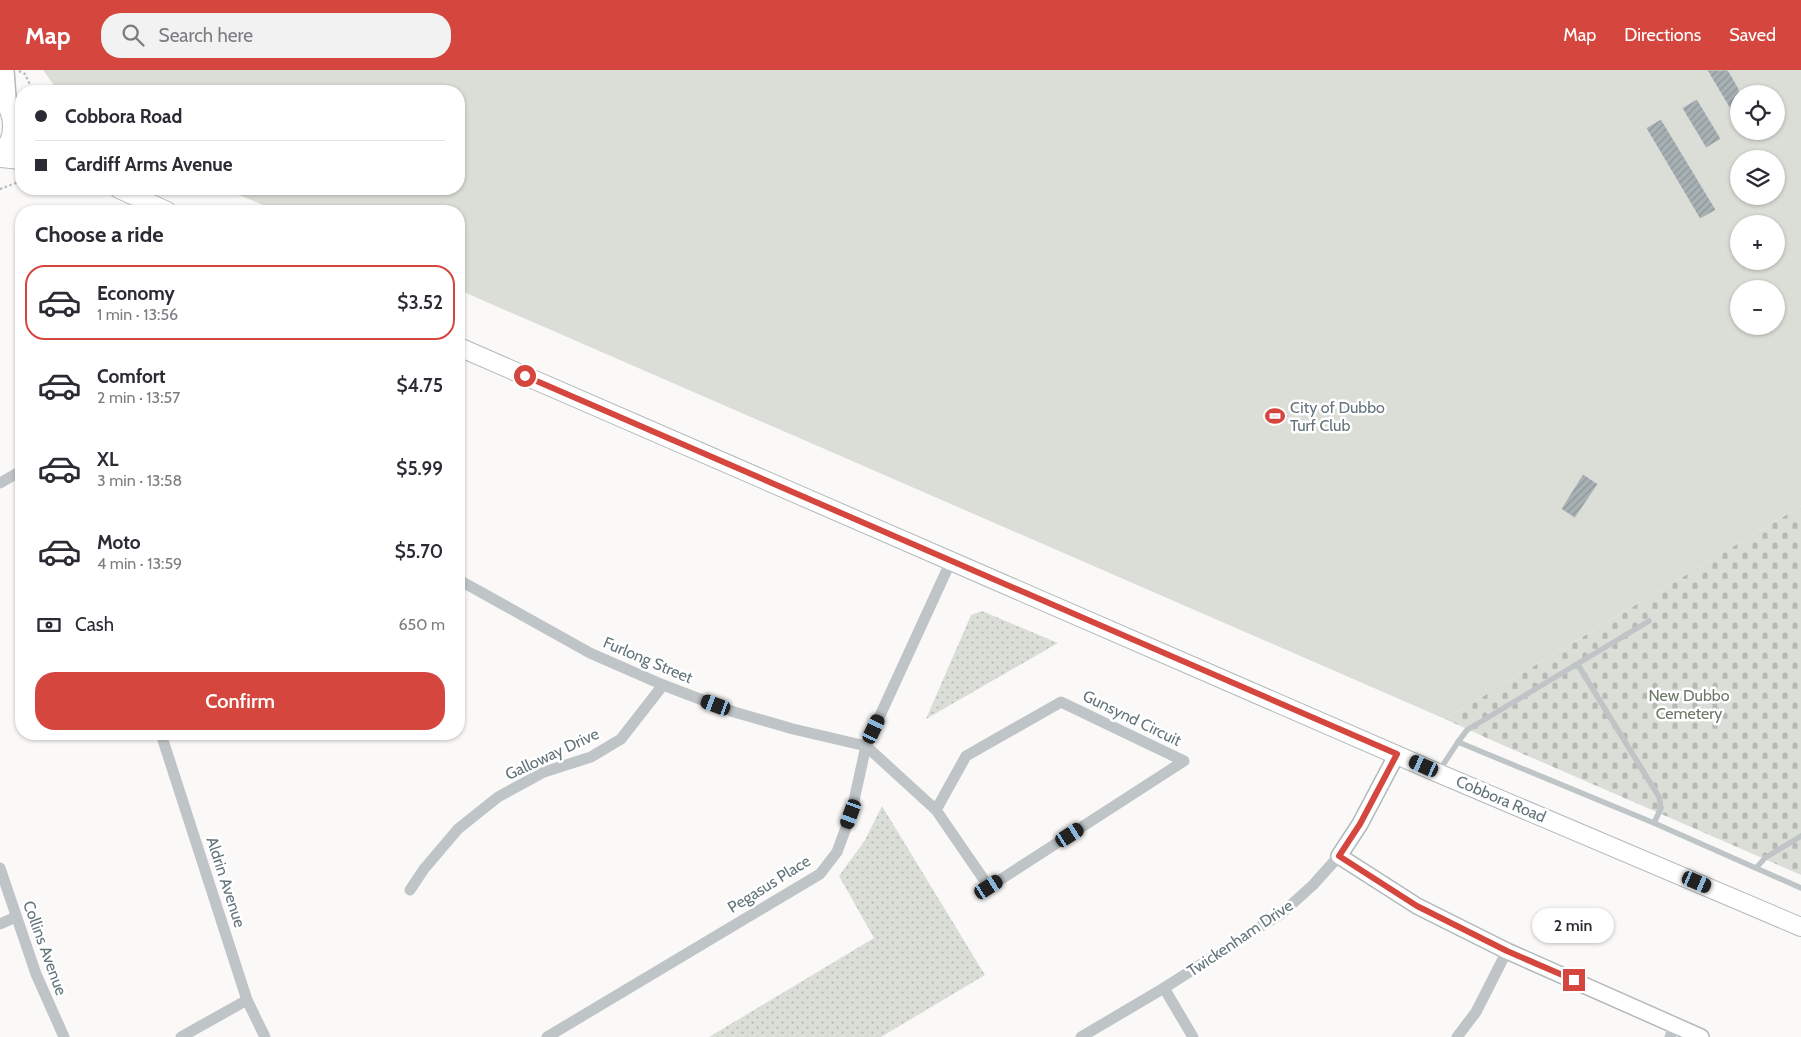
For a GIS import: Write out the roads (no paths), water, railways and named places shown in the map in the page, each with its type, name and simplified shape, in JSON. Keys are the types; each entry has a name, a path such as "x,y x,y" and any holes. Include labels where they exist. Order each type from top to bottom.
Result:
{"main road":[{"path":"0,153 9,142 12,132 10,113"},
{"path":"0,158 15,159"},
{"path":"132,195 154,205"},
{"name":"Cobbora Road","path":"465,350 1438,773 1801,927"}],"street":[{"path":"6,70 10,113"},
{"path":"0,483 15,474"},
{"name":"Pegasus Place","path":"547,1037 820,874 837,852 851,814 866,746 951,562"},
{"name":"Furlong Street","path":"465,583 590,653 663,685 734,712 793,729 866,746"},
{"name":"Galloway Drive","path":"410,890 424,869 458,829 498,797 544,772 591,757 621,739 663,685"},
{"name":"Gunsynd Circuit","path":"866,746 936,810 989,887 1184,761 1061,702 966,756 936,810"},
{"name":"Aldrin Avenue","path":"163,740 247,1000 265,1037"},
{"name":"Twickenham Drive","path":"1081,1037 1164,988 1282,913 1313,885 1339,856 1360,824 1397,754"},
{"path":"1339,856 1417,906 1672,1031 1701,1037"},
{"name":"Collins Avenue","path":"0,868 36,974 64,1037"},
{"path":"0,924 16,917"},
{"path":"1457,1037 1476,1012 1507,951"},
{"path":"1164,988 1194,1037"},
{"path":"181,1037 247,1000"}],"lane":[{"path":"1438,773 1467,730 1648,622"},
{"path":"1578,665 1659,797 1661,808 1654,823"},
{"path":"1458,742 1654,823 1801,888"},
{"path":"1756,868 1765,858 1801,836"}],"place":[{"name":"City of Dubbo Turf Club","path":"1275,416"}],"park label":[{"name":"New Dubbo Cemetery","path":"1689,704"}]}
